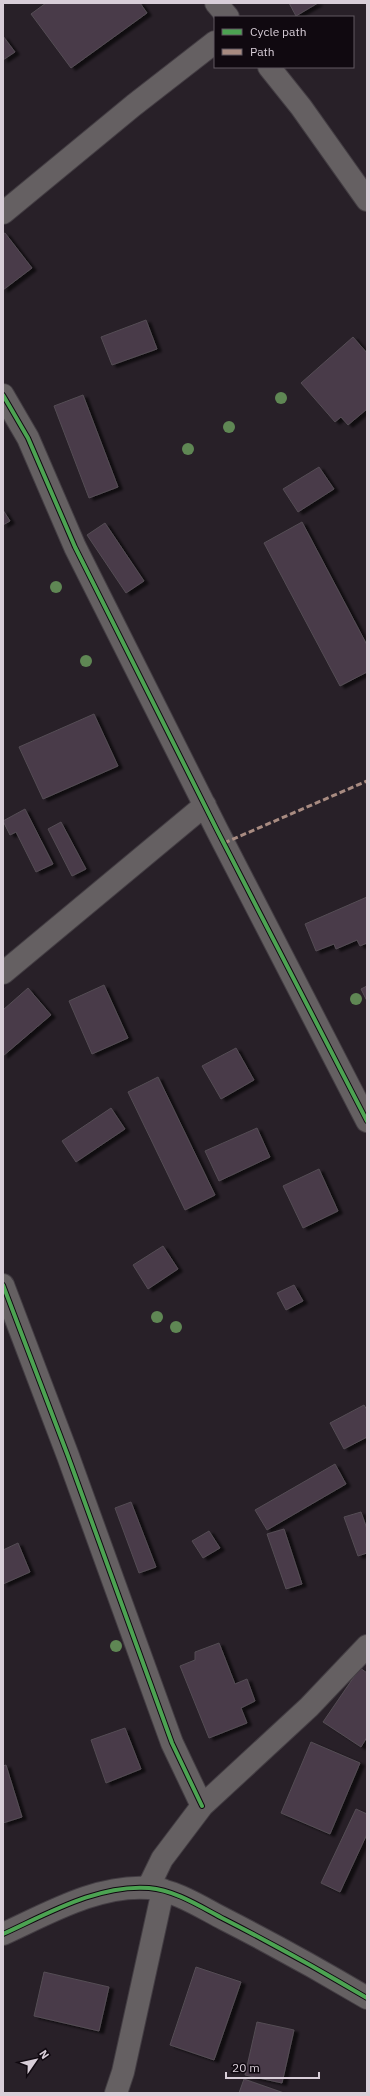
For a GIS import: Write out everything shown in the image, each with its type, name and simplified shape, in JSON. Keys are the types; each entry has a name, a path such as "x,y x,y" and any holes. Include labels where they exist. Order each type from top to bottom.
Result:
{"street":[{"path":"216,3 227,16"},
{"path":"3,213 134,105 214,43"},
{"path":"270,68 301,107 367,200"},
{"path":"3,395 28,438 75,547 367,1121"},
{"path":"3,973 205,805"},
{"path":"3,1285 68,1456 172,1744 202,1806"},
{"path":"116,2093 123,2072 155,1889 162,1859 202,1806 309,1706 367,1646"},
{"path":"3,1934 71,1903 106,1891 155,1889 191,1902 306,1961 367,1998"}],"building":[{"path":"46,3 140,3 147,13 71,68 31,14"},
{"path":"289,3 318,3 296,16"},
{"path":"3,36 15,52 3,60"},
{"path":"5,233 32,268 3,290 3,234"},
{"path":"146,320 157,349 112,365 101,337"},
{"path":"353,337 367,353 367,409 348,425 341,417 335,422 301,383"},
{"path":"83,395 118,487 89,498 54,406"},
{"path":"319,467 334,489 298,512 283,489"},
{"path":"3,510 10,521 3,525"},
{"path":"302,522 367,645 367,672 340,686 264,543"},
{"path":"105,523 144,581 126,593 87,535"},
{"path":"94,714 118,766 43,799 19,747"},
{"path":"25,809 53,864 36,872 16,832 10,835 3,821"},
{"path":"61,822 86,869 72,876 48,829"},
{"path":"367,897 367,943 360,946 357,940 336,949 334,944 316,951 305,924"},
{"path":"104,985 128,1038 92,1054 69,1001"},
{"path":"367,986 367,1001 361,989"},
{"path":"28,988 51,1015 3,1056 3,1010"},
{"path":"236,1048 254,1080 221,1099 202,1066"},
{"path":"158,1077 215,1195 185,1210 128,1092"},
{"path":"111,1108 125,1129 76,1162 62,1141"},
{"path":"257,1128 270,1157 219,1181 205,1151"},
{"path":"319,1169 338,1211 303,1228 283,1186"},
{"path":"163,1246 178,1269 148,1289 133,1265"},
{"path":"294,1285 303,1301 286,1310 277,1293"},
{"path":"364,1405 367,1410 367,1437 344,1449 330,1423"},
{"path":"335,1464 346,1484 267,1530 255,1510"},
{"path":"131,1502 156,1567 139,1573 115,1508"},
{"path":"361,1512 367,1529 367,1553 358,1556 344,1517"},
{"path":"284,1529 302,1584 286,1589 267,1534"},
{"path":"209,1531 220,1548 203,1558 192,1541"},
{"path":"18,1543 30,1572 3,1584 3,1550"},
{"path":"219,1643 235,1684 247,1679 255,1701 241,1708 247,1723 209,1738 180,1666 195,1660 195,1652"},
{"path":"360,1668 367,1673 367,1737 361,1747 323,1722"},
{"path":"125,1728 141,1769 106,1783 91,1740"},
{"path":"311,1742 360,1763 330,1834 281,1813"},
{"path":"6,1765 22,1817 3,1823 3,1766"},
{"path":"356,1809 367,1814 367,1834 340,1892 321,1883"},
{"path":"196,1967 241,1982 214,2060 170,2045"},
{"path":"44,1972 109,1987 99,2031 34,2016"},
{"path":"257,2022 294,2030 282,2083 245,2075"},
{"path":"244,2079 284,2093 239,2093"}],"marked path":[{"path":"224,843 367,781"}],"cycle path":[{"path":"3,395 28,438 75,547 217,830 367,1121"},
{"path":"3,1285 68,1456 172,1743 202,1806"},
{"path":"3,1934 73,1902 92,1896 130,1888 159,1889 197,1904 296,1957 367,1998"}]}
